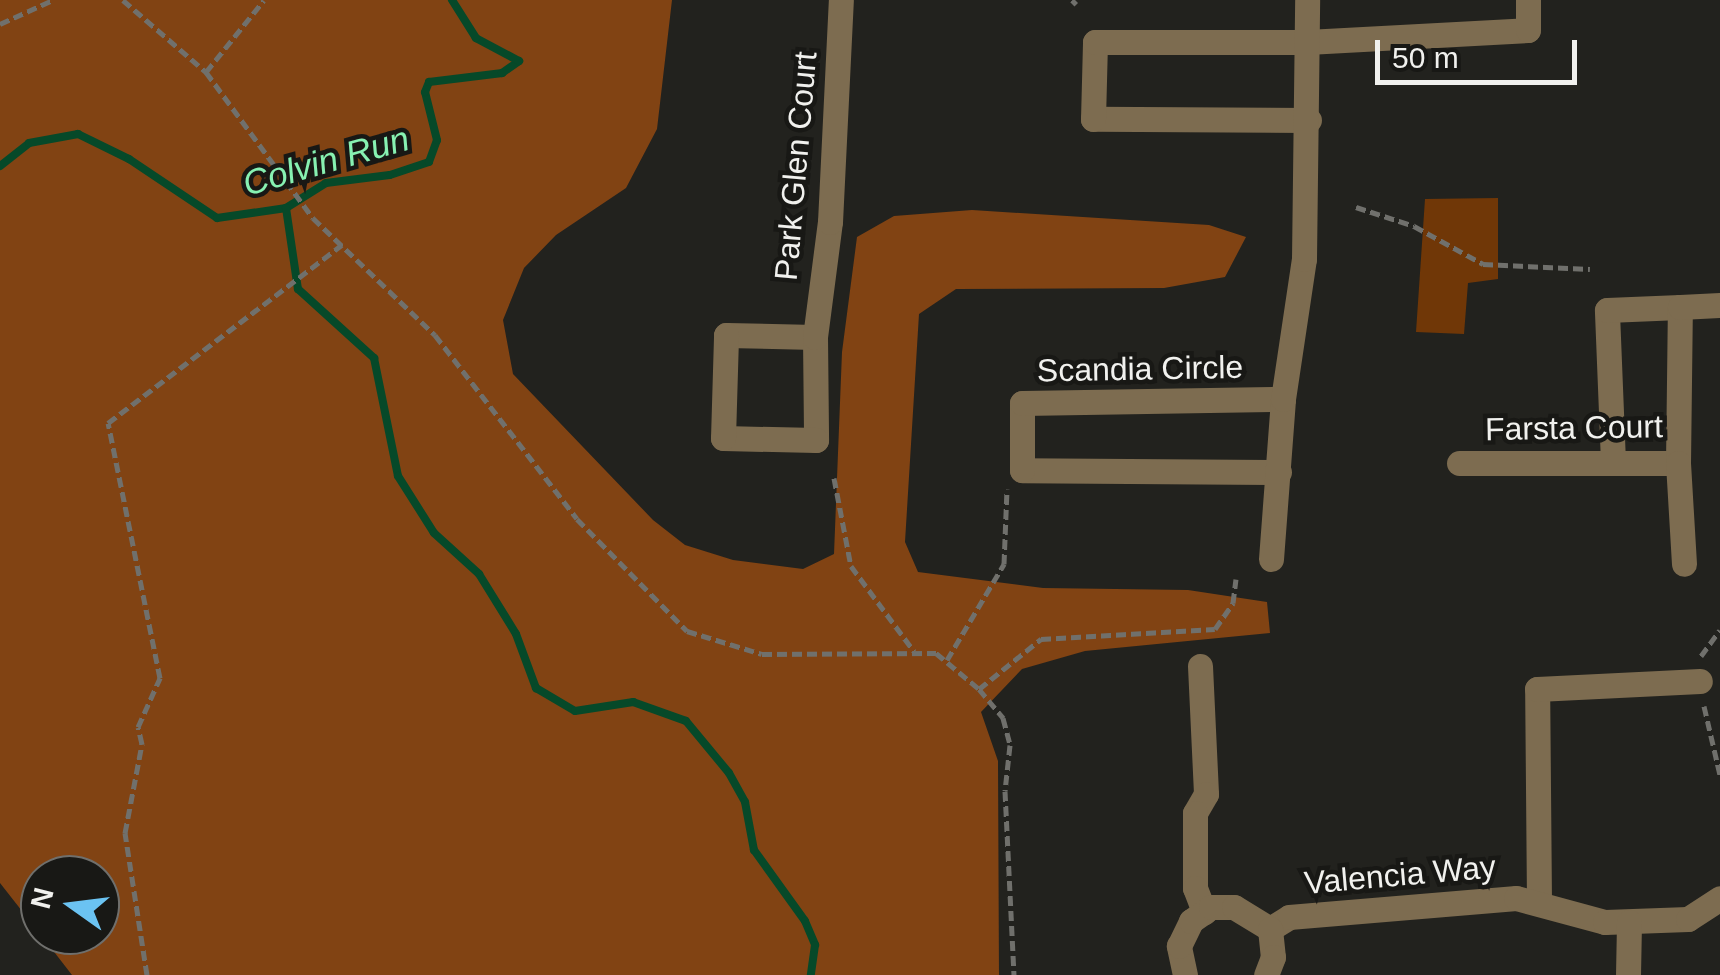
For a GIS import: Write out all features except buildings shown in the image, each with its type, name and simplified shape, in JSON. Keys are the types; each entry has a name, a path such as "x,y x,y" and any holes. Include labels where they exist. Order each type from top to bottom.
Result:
{"street":[{"name":"Park Glen Court","path":"816,337 726,336 722,438 816,440 816,337 830,222 841,0"},
{"name":"Scandia Circle","path":"1271,560 1283,400 1304,259 1309,120 1306,0"},
{"path":"1309,120 1093,119 1095,42 1307,42 1528,30 1528,0"},
{"path":"1613,462 1608,310 1720,305"},
{"name":"Farsta Court","path":"1459,463 1678,463 1680,307"},
{"name":"Scandia Circle","path":"1279,472 1022,470 1022,403 1283,400"},
{"path":"1678,463 1684,564"},
{"path":"1185,975 1179,946 1204,912 1196,888 1195,813 1206,794 1200,666"},
{"name":"Valencia Way","path":"1539,902 1537,689 1700,681"},
{"name":"Valencia Way","path":"1270,929 1289,917 1516,898 1629,922 1688,919 1720,898"},
{"name":"Valencia Way","path":"1204,912 1234,907 1270,929"},
{"path":"1628,975 1629,922"},
{"name":"Valencia Way","path":"1266,975 1273,957 1270,929"}],"path":[{"path":"123,0 206,72 313,218 436,335 577,519 687,631 762,654 914,652 947,660 979,690 1003,718 1010,745 1005,791 1014,975"},
{"path":"206,72 264,0"},
{"path":"0,24 50,2"},
{"path":"1356,207 1414,226 1483,264 1590,268"},
{"path":"147,975 125,833 142,744 138,727 160,678 108,423 342,245"},
{"path":"947,660 1004,564 1007,477"},
{"path":"834,478 851,566 914,652"},
{"path":"979,690 1041,640 1215,628 1233,603 1236,578"},
{"path":"1700,681 1720,775"}],"shaded area":[{"path":"0,0 672,0 657,129 626,188 556,235 524,268 503,320 513,374 653,520 685,545 733,560 803,569 834,554 842,352 857,237 894,216 972,210 1209,225 1246,237 1225,277 1164,288 956,289 919,314 905,542 918,572 1043,588 1188,590 1267,602 1270,633 1085,651 1022,669 981,712 998,761 999,975 72,975 56,955 120,955 120,855 20,855 20,908 0,883"},
{"path":"1498,198 1498,279 1468,283 1464,334 1416,332 1425,199"}],"waterway":[{"name":"Colvin Run","path":"0,166 29,143 78,134 129,159 217,218 286,208 326,183 390,175 429,162 437,140 425,92 429,82 502,73 519,61 476,38 452,0"},
{"path":"286,208 298,289 374,358 398,476 434,533 479,574 516,634 536,688 575,711 633,702 686,721 729,773 745,802 754,850 805,921 815,945 811,975"}]}
